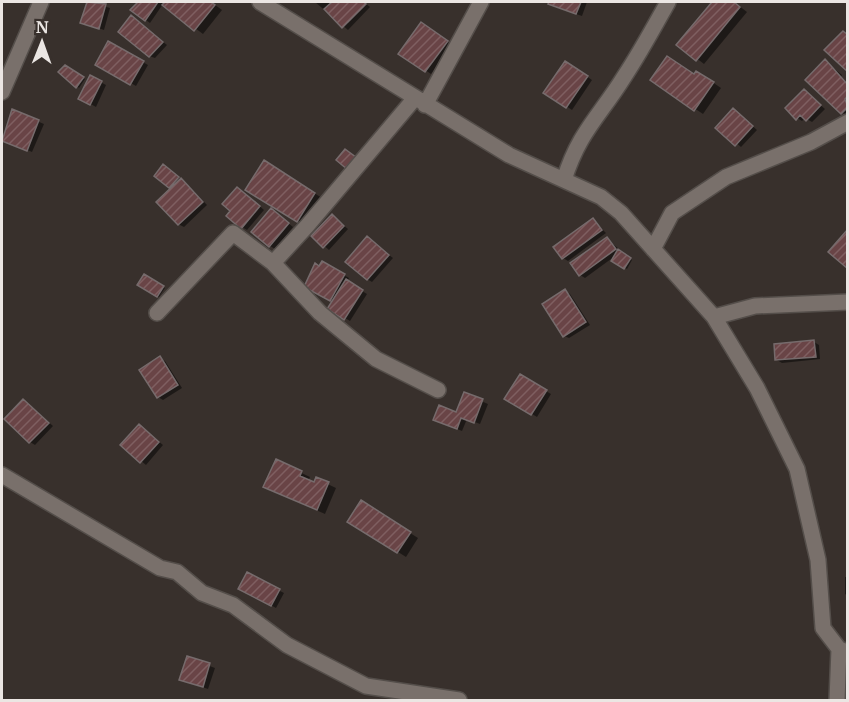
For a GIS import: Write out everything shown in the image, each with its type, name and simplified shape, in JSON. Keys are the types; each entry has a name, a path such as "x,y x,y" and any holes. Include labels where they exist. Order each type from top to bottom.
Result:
{"street":[{"path":"2,92 41,2"},
{"path":"260,2 509,155 601,197 621,213 714,317 757,388 797,469 818,560 823,628 843,650 837,700"},
{"path":"273,263 420,101 481,2"},
{"path":"564,180 573,151 592,119 623,79 668,2"},
{"path":"653,249 672,213 726,177 811,142 848,122"},
{"path":"157,314 233,232 273,263 320,313 376,359 438,390"},
{"path":"714,317 755,306 848,302"},
{"path":"2,474 160,568 177,572 202,593 233,605 287,645 366,693 459,700"}],"building":[{"path":"87,2 106,4 99,29 80,23"},
{"path":"138,2 158,2 145,21 130,10"},
{"path":"165,2 211,2 215,5 194,31 162,5"},
{"path":"332,2 364,2 366,4 342,28 324,9"},
{"path":"549,2 581,2 576,14 548,4"},
{"path":"712,2 734,2 740,7 696,61 676,45"},
{"path":"131,15 163,42 149,57 118,32"},
{"path":"421,22 448,41 425,72 398,54"},
{"path":"843,31 848,35 848,72 824,50"},
{"path":"108,41 144,61 130,85 95,65"},
{"path":"667,56 694,74 696,71 714,82 694,111 650,80"},
{"path":"825,59 848,85 848,96 845,99 848,107 841,114 805,80"},
{"path":"565,61 588,76 566,108 543,93"},
{"path":"65,65 84,77 76,88 58,72"},
{"path":"90,75 102,81 90,105 78,99"},
{"path":"804,89 821,105 806,121 800,115 796,120 785,108"},
{"path":"733,108 753,126 735,146 715,128"},
{"path":"12,109 39,120 27,151 2,141"},
{"path":"345,149 357,158 348,170 336,160"},
{"path":"264,160 315,193 297,222 245,190"},
{"path":"163,164 179,177 169,188 154,176"},
{"path":"181,178 203,202 178,225 156,202"},
{"path":"237,187 260,206 241,229 226,216 230,211 222,204"},
{"path":"271,208 289,223 269,247 251,232"},
{"path":"332,214 344,226 323,248 311,236"},
{"path":"593,218 602,230 562,259 553,247"},
{"path":"848,229 848,269 828,252"},
{"path":"367,236 389,255 367,280 345,262"},
{"path":"607,237 616,249 579,276 570,263"},
{"path":"618,249 631,258 624,269 611,261"},
{"path":"322,261 345,274 330,301 304,287 315,263 319,266"},
{"path":"144,274 164,286 157,297 137,285"},
{"path":"346,279 363,290 344,320 327,309"},
{"path":"565,289 586,322 563,337 542,304"},
{"path":"814,340 816,357 775,360 774,344"},
{"path":"160,356 178,385 157,398 139,370"},
{"path":"520,374 547,390 531,415 504,399"},
{"path":"464,392 483,399 474,423 461,418 457,429 433,420 439,405 456,412"},
{"path":"23,399 49,423 29,443 4,419"},
{"path":"139,424 159,442 140,463 120,445"},
{"path":"276,459 302,471 300,476 314,482 316,477 329,482 317,510 263,487"},
{"path":"361,500 411,532 397,553 347,522"},
{"path":"247,572 280,589 271,606 238,589"},
{"path":"187,656 210,663 203,687 179,680"}]}
